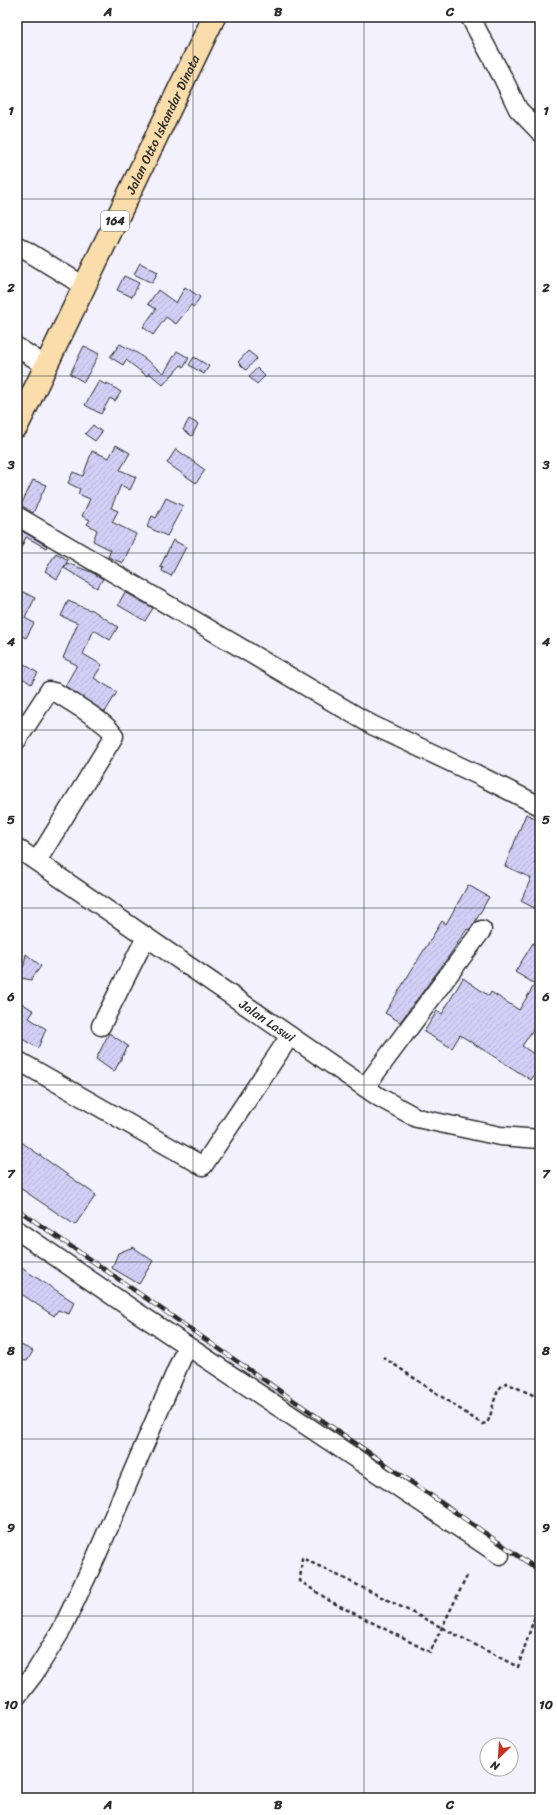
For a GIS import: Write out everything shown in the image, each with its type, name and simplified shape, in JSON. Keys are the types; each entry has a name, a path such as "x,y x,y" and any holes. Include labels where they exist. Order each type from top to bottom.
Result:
{"main road":[{"name":"Jalan Otto Iskandar Dinata","path":"17,426 214,17"}],"street":[{"path":"470,17 518,109 540,132"},
{"path":"17,245 84,286"},
{"path":"17,347 46,366"},
{"path":"17,516 372,725 540,806"},
{"path":"17,740 49,691 57,693 110,729 114,736 37,861"},
{"name":"Jalan Laswi","path":"17,848 379,1097 417,1118 500,1136 540,1140"},
{"path":"365,1087 482,930"},
{"path":"101,1026 146,936"},
{"path":"17,1060 203,1166 290,1036"},
{"path":"17,1230 187,1346 500,1555"},
{"path":"17,1696 34,1674 61,1631 96,1557 187,1346"}],"path":[{"path":"383,1357 482,1424 487,1423 490,1418 498,1391 501,1386 506,1383 540,1398"},
{"path":"467,1576 442,1628 430,1652 330,1601 300,1581 302,1558 400,1605 442,1628 518,1667 540,1601"}],"building":[{"path":"140,263 158,272 152,283 134,274"},
{"path":"124,276 139,283 132,297 117,290"},
{"path":"185,287 200,297 194,307 191,305 176,324 166,317 153,335 143,327 156,309 148,304 158,290 176,303"},
{"path":"120,344 137,353 164,373 177,351 189,358 184,367 181,365 163,385 149,373 147,376 126,360 123,365 110,357"},
{"path":"84,346 99,354 84,382 70,374"},
{"path":"248,351 257,358 246,370 238,362"},
{"path":"194,357 209,366 204,374 189,365"},
{"path":"257,368 265,376 257,384 249,377"},
{"path":"99,381 106,385 107,383 121,392 115,401 110,398 101,414 85,405"},
{"path":"189,419 198,424 192,436 183,430"},
{"path":"93,425 102,432 95,441 85,434"},
{"path":"116,445 130,453 120,470 136,477 130,490 121,485 111,508 118,511 112,522 136,534 123,563 108,557 111,550 93,541 97,530 87,524 90,520 82,516 90,499 78,494 80,489 68,483 73,472 83,476 92,451 109,458"},
{"path":"176,449 205,470 196,483 167,463"},
{"path":"33,480 46,485 33,513 21,505"},
{"path":"166,498 183,506 167,536 147,527 152,516 156,518"},
{"path":"17,528 47,546 46,548 26,537 17,557"},
{"path":"173,540 186,547 171,576 162,571 163,568 160,567"},
{"path":"56,553 68,560 57,579 45,571"},
{"path":"67,563 91,572 103,579 97,588 64,568"},
{"path":"17,589 35,598 25,618 34,623 26,638 18,634 17,635"},
{"path":"125,592 153,608 145,621 118,605"},
{"path":"68,601 90,610 91,609 118,627 110,640 94,630 83,654 102,665 94,678 117,692 105,712 65,686 77,665 63,658 78,623 61,616"},
{"path":"24,664 38,673 31,684 17,674"},
{"path":"526,814 540,820 540,852 535,863 537,864 540,858 540,911 521,901 531,878 505,866"},
{"path":"468,885 489,897 475,922 469,930 467,929 447,959 400,1022 385,1013 442,921 446,924"},
{"path":"533,943 540,947 540,1019 522,1046 540,1058 540,1067 531,1080 460,1035 452,1048 424,1032 437,1011 442,1014 463,978 489,996 491,992 519,1010 535,984 515,972"},
{"path":"26,954 41,966 31,980 17,977 24,965"},
{"path":"17,1000 34,1011 29,1018 46,1029 38,1048 17,1036 22,1026 17,1021"},
{"path":"109,1033 128,1046 114,1072 96,1059"},
{"path":"17,1139 96,1195 75,1225 17,1186"},
{"path":"133,1247 153,1261 139,1284 112,1268 118,1253"},
{"path":"17,1265 74,1302 69,1314 58,1310 54,1316 17,1291"},
{"path":"17,1343 33,1351 27,1361 17,1360"}],"railway":[{"path":"17,1209 540,1571"}]}
